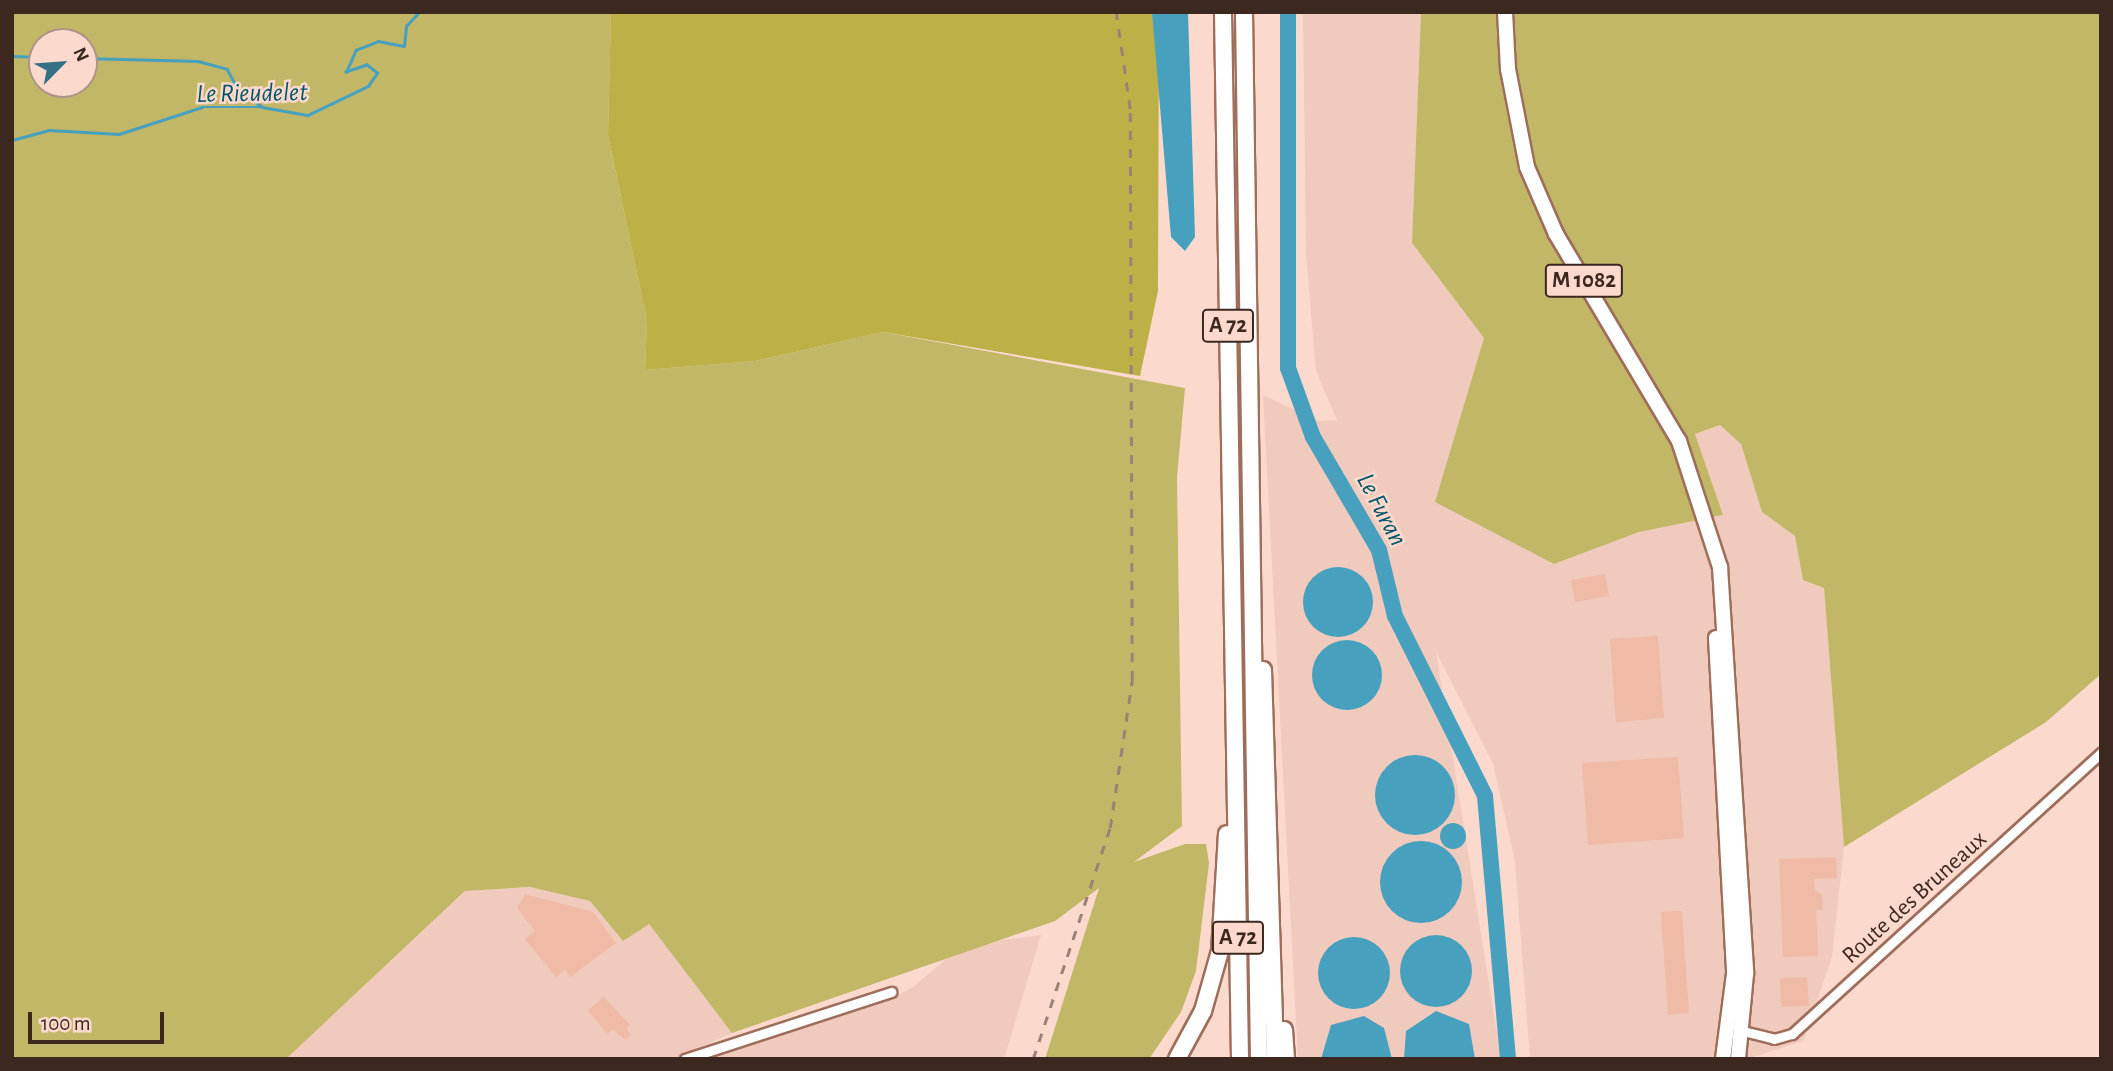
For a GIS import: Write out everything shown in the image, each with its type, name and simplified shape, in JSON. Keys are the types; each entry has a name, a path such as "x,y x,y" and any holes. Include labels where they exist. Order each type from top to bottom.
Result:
{"highway":[{"name":"A 72","path":"1223,12 1240,1059"},
{"name":"A 72","path":"1244,12 1259,1059"},
{"path":"1252,624 1263,652 1272,879 1275,1059"},
{"path":"1177,1059 1203,1011 1220,951 1227,836 1237,817"},
{"path":"1272,879 1286,1059"}],"main road":[{"name":"M 1082","path":"1505,12 1516,119 1541,202 1679,441 1711,535 1738,1059"},
{"name":"M 1082","path":"1723,1059 1736,1027"}],"street":[{"name":"Route des Bruneaux","path":"1736,1027 1774,1039 1792,1034 2101,753"},
{"path":"685,1059 891,992"}],"shaded area":[{"path":"12,12 611,12 608,135 647,321 645,370 755,361 883,332 1185,388 1177,477 1182,826 1134,862 1185,844 1206,844 1209,863 1196,971 1181,1012 1149,1059 1045,1059 1099,888 1055,921 732,1033 649,924 623,941 590,901 530,887 465,891 286,1059 12,1059"},
{"path":"611,12 1159,12 1158,291 1140,376 883,332 755,361 645,370 647,321 608,135"},
{"path":"1303,12 1421,12 1412,243 1484,338 1554,564 1639,532 1723,515 1695,434 1720,425 1741,444 1762,512 1795,536 1803,580 1824,588 1844,847 1832,957 1803,1041 1747,1059 1530,1059 1515,861 1493,764 1436,652 1501,1059 1298,1059 1263,395 1319,421 1337,420 1316,371 1306,255"},
{"path":"1421,12 2101,12 2101,674 2046,722 1844,847 1824,588 1803,580 1795,536 1762,512 1741,444 1720,425 1695,434 1723,515 1639,532 1554,564 1435,502 1484,338 1412,243"},
{"path":"530,887 590,901 623,941 648,923 732,1033 673,1059 286,1059 466,891"},
{"path":"1041,935 1004,1059 703,1059 887,1001 913,987 963,945"}],"water":[{"path":"1152,12 1188,12 1195,237 1185,251 1171,237"},
{"path":"1338,567 1363,577 1373,602 1363,627 1338,637 1313,627 1303,602 1313,577"},
{"path":"1347,640 1372,650 1382,675 1372,700 1347,710 1322,700 1312,675 1322,650"},
{"path":"1407,755 1423,755 1444,766 1455,787 1455,803 1444,824 1423,835 1407,835 1393,829 1381,817 1375,803 1375,787 1381,773 1393,761"},
{"path":"1453,823 1462,827 1466,836 1462,845 1453,849 1444,845 1440,836 1444,827"},
{"path":"1421,841 1437,844 1450,853 1459,866 1462,882 1459,898 1450,911 1437,920 1421,923 1405,920 1392,911 1383,898 1380,882 1383,866 1392,853 1405,844"},
{"path":"1443,935 1462,945 1470,957 1470,985 1462,997 1450,1005 1429,1007 1410,997 1402,985 1400,964 1410,945 1422,937"},
{"path":"1354,937 1374,943 1384,953 1390,973 1384,993 1374,1003 1354,1009 1334,1003 1324,993 1318,973 1324,953 1334,943"},
{"path":"1436,1011 1469,1024 1475,1059 1404,1059 1406,1031"},
{"path":"1364,1016 1384,1028 1392,1059 1321,1059 1331,1025"}],"building":[{"path":"1605,574 1609,596 1575,602 1571,580"},
{"path":"1658,636 1664,718 1616,722 1610,639"},
{"path":"1678,757 1684,838 1588,845 1582,763"},
{"path":"1836,857 1837,878 1814,879 1815,890 1822,895 1823,910 1816,910 1818,956 1783,957 1779,859"},
{"path":"525,894 593,912 616,943 570,977 565,970 556,977 525,939 535,931 517,908"},
{"path":"1682,911 1689,1013 1668,1015 1661,912"},
{"path":"1807,977 1809,1006 1781,1007 1780,978"},
{"path":"604,997 630,1025 626,1028 631,1035 625,1040 613,1029 607,1034 588,1010"}],"waterway":[{"name":"Le Rieudelet","path":"12,140 49,130 119,134 202,107 262,107 308,115 368,86 377,73 367,65 346,72 356,50 378,41 404,46 406,26 419,12"},
{"name":"Le Furan","path":"1288,12 1288,368 1313,437 1379,550 1395,616 1485,796 1508,1059"},
{"path":"12,56 28,57"},
{"path":"98,58 198,61 227,69 239,91 261,106"}],"railway":[{"path":"1033,1059 1110,828 1132,680 1130,109 1116,12"}]}
